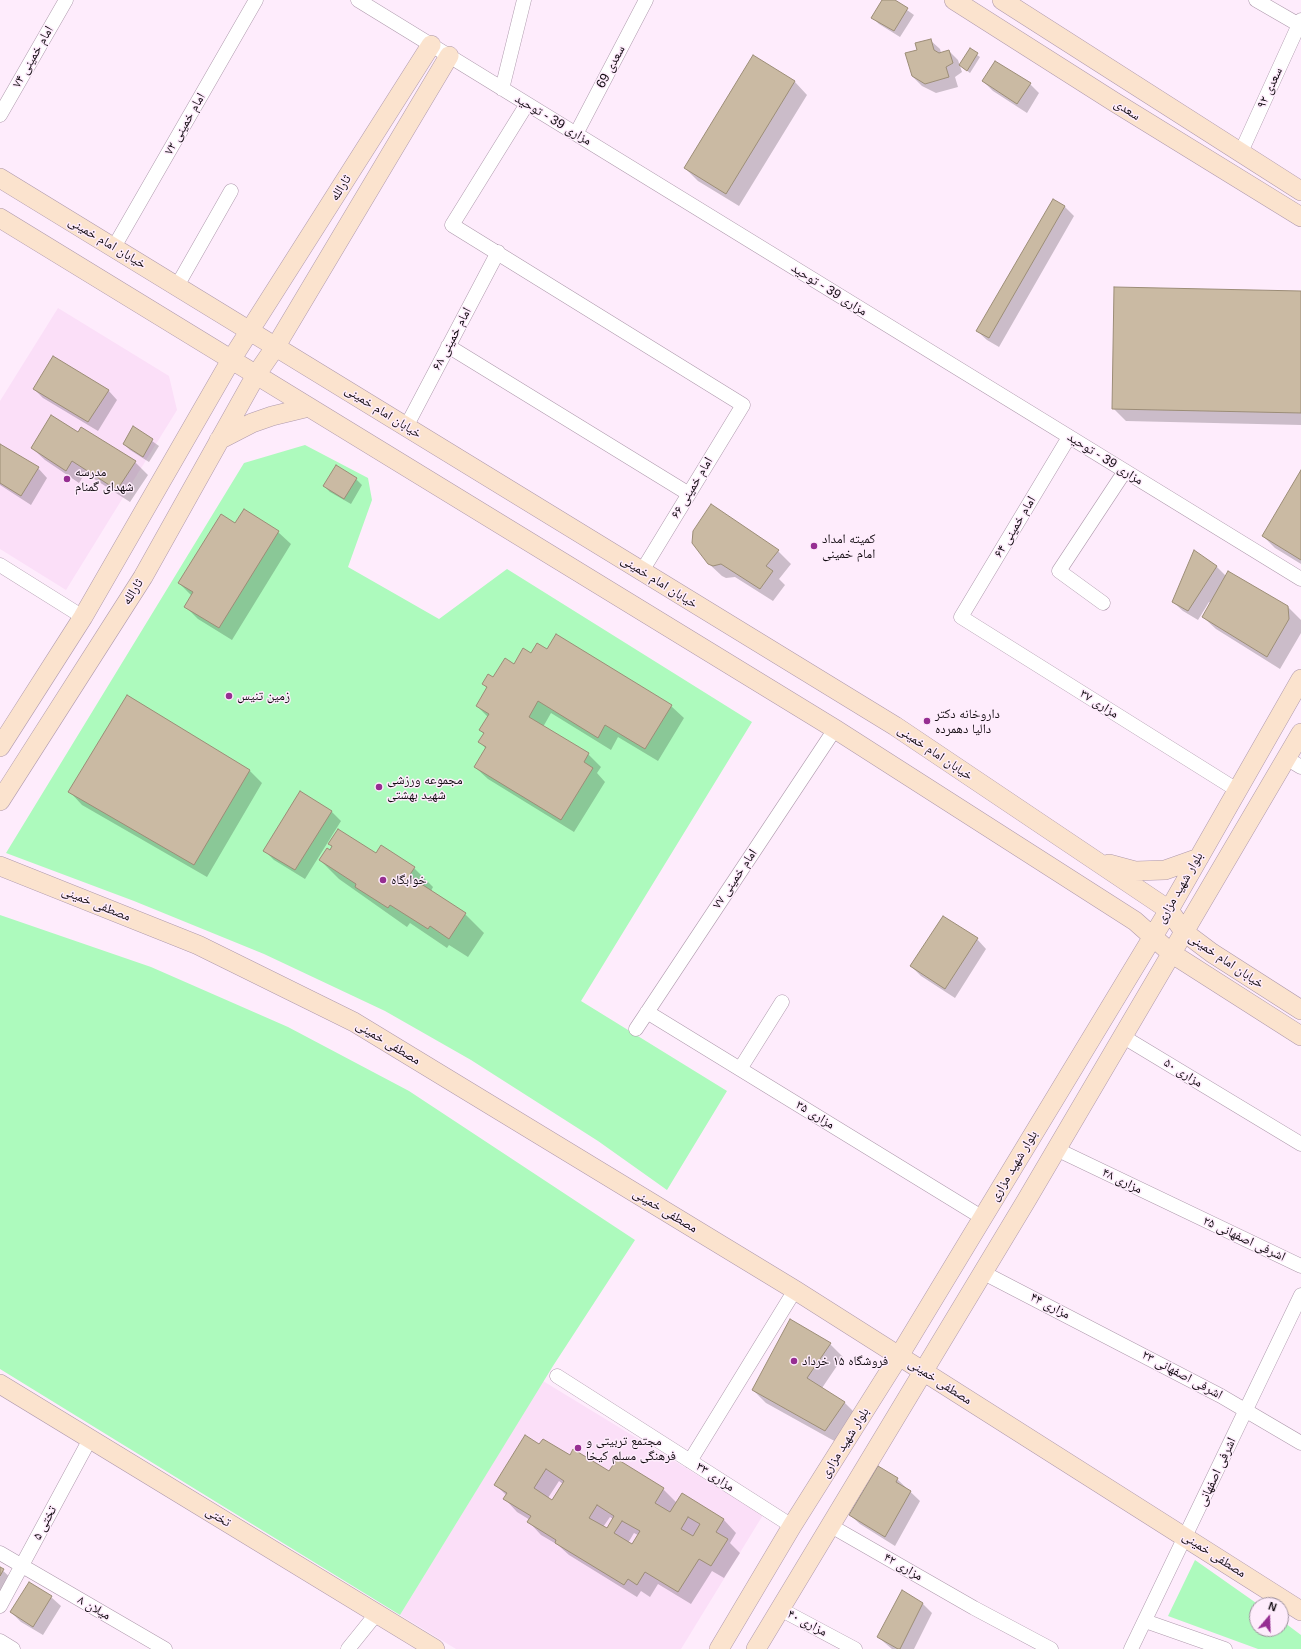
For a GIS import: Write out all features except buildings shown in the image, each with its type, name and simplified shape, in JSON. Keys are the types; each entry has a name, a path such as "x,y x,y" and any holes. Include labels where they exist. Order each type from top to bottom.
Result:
{"main road":[{"name":"سعدی","path":"954,0 1116,103 1301,217"},
{"name":"سعدی","path":"1002,0 1301,190"},
{"name":"ثارالله","path":"231,360 251,331 431,45"},
{"name":"ثارالله","path":"0,801 143,577 256,376 276,346 449,56"},
{"name":"خیابان امام خمینی","path":"0,178 896,726 1169,910 1184,932 1212,953 1301,1010"},
{"name":"خیابان امام خمینی","path":"0,218 835,729 1128,917 1171,953 1301,1036"},
{"path":"0,747 83,617 231,360"},
{"path":"220,440 258,421 309,407"},
{"name":"بلوار شهید مزاری","path":"719,1649 792,1526 900,1356 1169,910 1301,679"},
{"name":"بلوار شهید مزاری","path":"756,1649 1056,1149 1171,953 1294,762 1301,733"},
{"path":"1095,861 1135,871 1165,870 1198,858"},
{"name":"مصطفی خمینی","path":"0,866 198,945 354,1022 795,1290 1301,1611"},
{"name":"تختی","path":"0,1384 436,1649"}],"street":[{"name":"امام خمینی ۷۴","path":"0,115 66,0"},
{"name":"امام خمینی ۷۲","path":"114,247 256,0"},
{"name":"مزاری 39 - توحید","path":"358,0 1301,579"},
{"path":"502,89 524,0"},
{"name":"سعدی 69","path":"576,134 646,0"},
{"path":"1256,0 1300,23"},
{"name":"سعدی ۹۲","path":"1241,152 1300,23"},
{"path":"498,252 452,225 526,104"},
{"path":"177,286 231,191"},
{"name":"امام خمینی ۶۸","path":"406,426 498,252"},
{"name":"امام خمینی ۶۶","path":"498,252 743,405 642,571"},
{"path":"448,346 689,494"},
{"name":"امام خمینی ۶۴","path":"961,617 1070,437"},
{"path":"1103,603 1059,570 1125,471"},
{"path":"0,565 83,617"},
{"name":"مزاری ۳۷","path":"961,617 1237,790"},
{"name":"امام خمینی ۷۷","path":"636,1029 835,729"},
{"path":"740,1069 782,1002"},
{"name":"مزاری ۳۵","path":"647,1012 983,1218"},
{"name":"مزاری ۵۰","path":"1122,1036 1301,1144"},
{"name":"مزاری ۴۸","path":"1056,1149 1187,1213"},
{"name":"اشرفی اصفهانی ۲۵","path":"1187,1213 1301,1266"},
{"name":"مزاری ۴۴","path":"982,1272 1118,1341"},
{"path":"690,1461 795,1290"},
{"name":"اشرفی اصفهانی","path":"1131,1649 1300,1300"},
{"name":"اشرفی اصفهانی ۲۳","path":"1118,1341 1221,1396 1301,1443"},
{"name":"مزاری ۳۳","path":"556,1376 792,1526"},
{"name":"تختی ۵","path":"0,1606 90,1439"},
{"name":"مزاری ۴۲","path":"831,1526 974,1608 1051,1649"},
{"name":"میلان ۸","path":"0,1553 165,1649"},
{"name":"مزاری ۴۰","path":"780,1609 855,1649"},
{"path":"348,1649 376,1613"},
{"path":"1145,1621 1225,1649"},
{"path":"0,1641 13,1649"}],"shaded area":[{"name":"مدرسه شهدای گمنام","path":"58,308 169,376 177,410 66,590 0,549 0,401"},
{"name":"مجتمع تربیتی و فرهنگی مسلم کیخا","path":"543,1381 763,1515 681,1649 456,1649 400,1615"}],"green space":[{"name":"مجموعه ورزشی شهید بهشتی","path":"305,445 368,478 372,500 348,567 439,619 507,569 752,722 581,1001 727,1091 667,1190 598,1141 471,1060 385,1011 264,954 134,901 6,853 244,463"},
{"path":"0,915 151,967 288,1027 409,1091 635,1240 553,1366 400,1615 0,1369"},
{"path":"1195,1560 1249,1598 1249,1637 1289,1637 1289,1626 1301,1635 1301,1649 1258,1649 1168,1616"}],"place":[{"name":"مدرسه شهدای گمنام","path":"67,479"},
{"name":"کمیته امداد امام خمینی","path":"814,546"},
{"name":"زمین تنیس","path":"229,696"},
{"name":"داروخانه دکتر دالیا دهمرده","path":"927,721"},
{"name":"مجموعه ورزشی شهید بهشتی","path":"379,787"},
{"name":"خوابگاه","path":"383,880"},
{"name":"فروشگاه ۱۵ خرداد","path":"794,1361"},
{"name":"مجتمع تربیتی و فرهنگی مسلم کیخا","path":"578,1448"}]}
